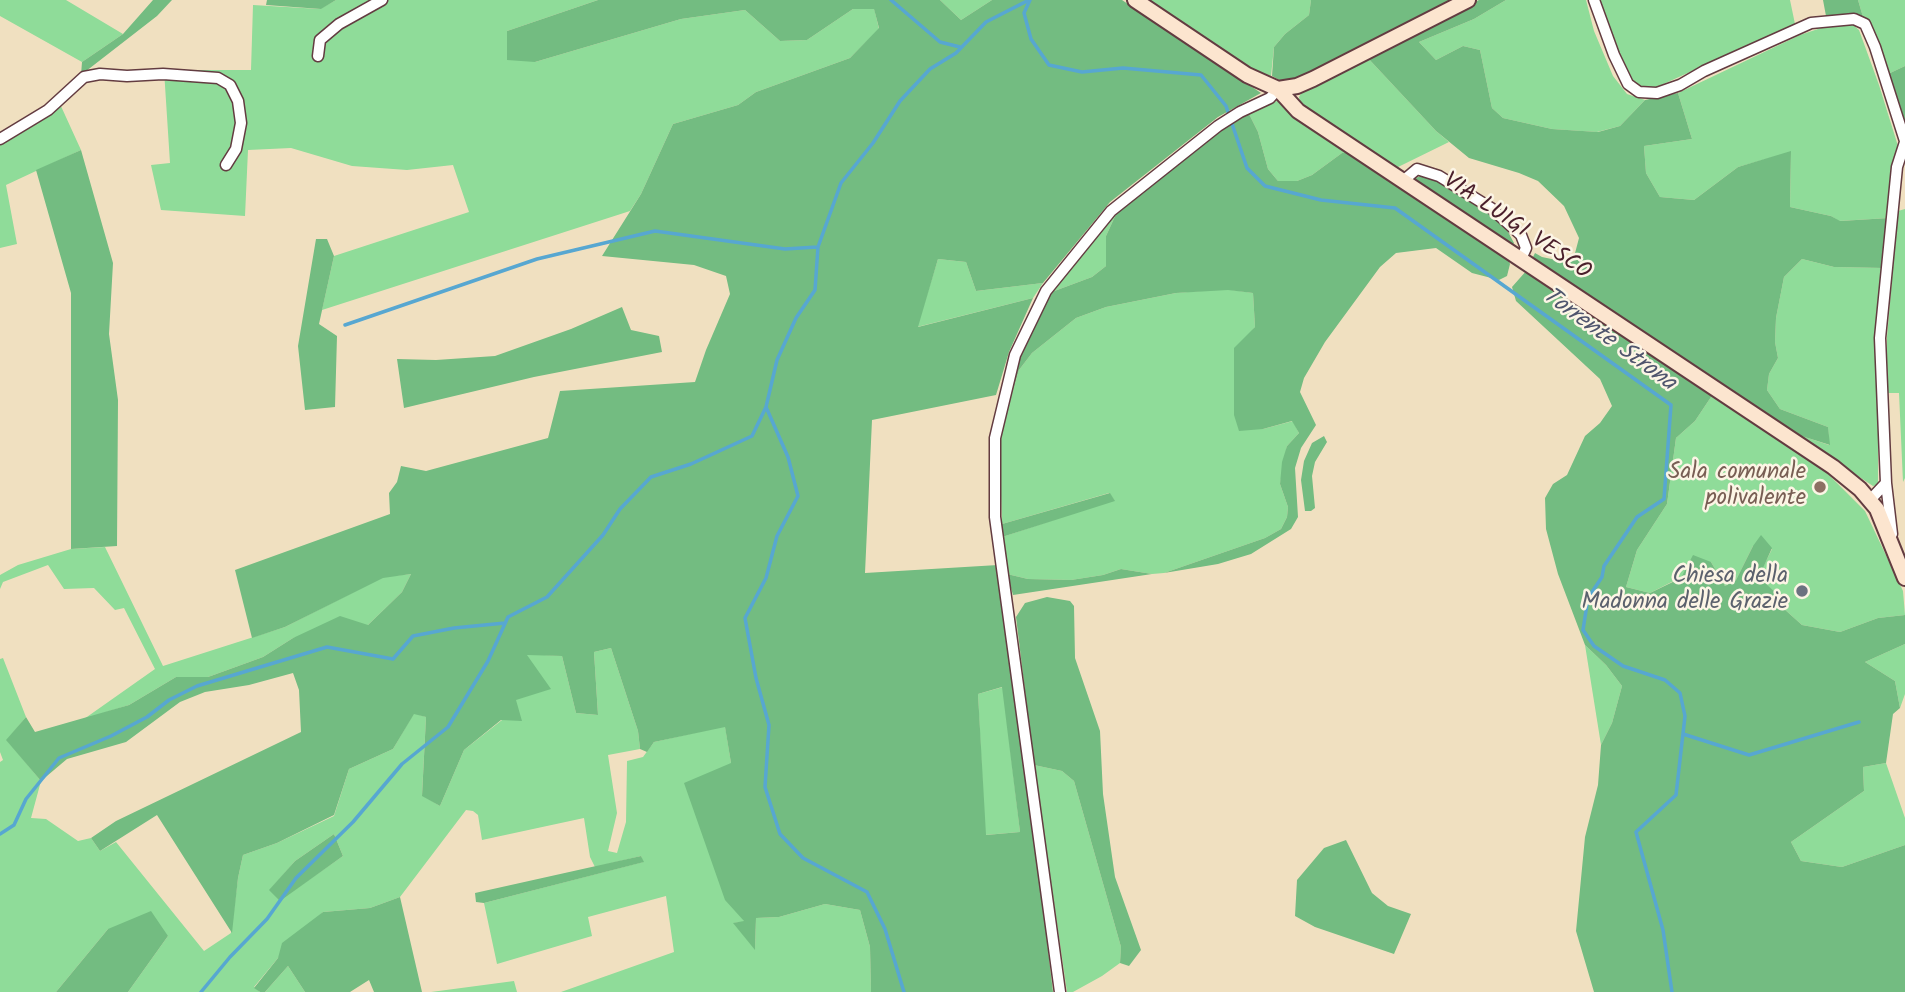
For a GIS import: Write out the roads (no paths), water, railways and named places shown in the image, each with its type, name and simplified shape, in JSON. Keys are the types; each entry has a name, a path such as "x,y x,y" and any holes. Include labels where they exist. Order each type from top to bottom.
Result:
{"street":[{"path":"318,57 320,40 340,24 382,0"},
{"name":"VIA LUIGI VESCO","path":"1135,0 1247,75 1278,89 1298,111 1833,467 1870,500"},
{"path":"1060,992 995,517 995,438 1015,355 1046,291 1111,211 1218,126 1270,98 1278,89 1297,86 1313,79 1468,0"},
{"path":"1594,0 1628,84 1639,92 1657,93 1680,85 1704,71 1811,23 1854,19 1865,24 1905,142 1897,167 1880,338 1886,483 1894,554"},
{"path":"0,139 48,110 84,78 100,74 163,74 218,78 230,85 238,101 241,123 236,149 226,165"},
{"path":"1404,180 1417,169 1428,172 1490,208 1521,235 1526,248 1521,259"},
{"path":"1886,483 1870,500 1877,509 1905,578"}],"waterway":[{"path":"891,0 940,42 960,47"},
{"path":"904,992 885,929 867,892 803,858 780,834 765,787 769,725 756,678 745,618 766,578 777,536 798,496 788,457 766,407 777,360 796,318 815,290 818,247 841,183 873,143 900,101 930,69 956,53 986,22 1029,0"},
{"name":"Torrente Strona","path":"1030,0 1024,13 1031,39 1049,65 1082,72 1123,68 1201,75 1226,106 1247,168 1265,186 1321,200 1395,208 1671,405 1664,499 1637,517 1604,566 1602,577 1588,598 1583,630 1594,646 1623,666 1665,680 1680,693 1685,716 1676,795 1636,832 1663,930 1672,992"},
{"path":"345,325 537,259 655,231 785,249 817,247"},
{"path":"201,992 267,919 296,878 353,822 402,764 448,727 488,661 508,617 547,597 603,535 620,509 651,477 691,464 752,436 766,407"},
{"path":"0,834 14,825 26,799 59,758 111,736 197,686 327,647 393,659 413,636 454,628 505,623"},
{"path":"1683,734 1749,755 1859,722"}],"place":[{"name":"Sala comunale polivalente","path":"1820,487"},
{"name":"Chiesa della Madonna delle Grazie","path":"1802,591"}]}
